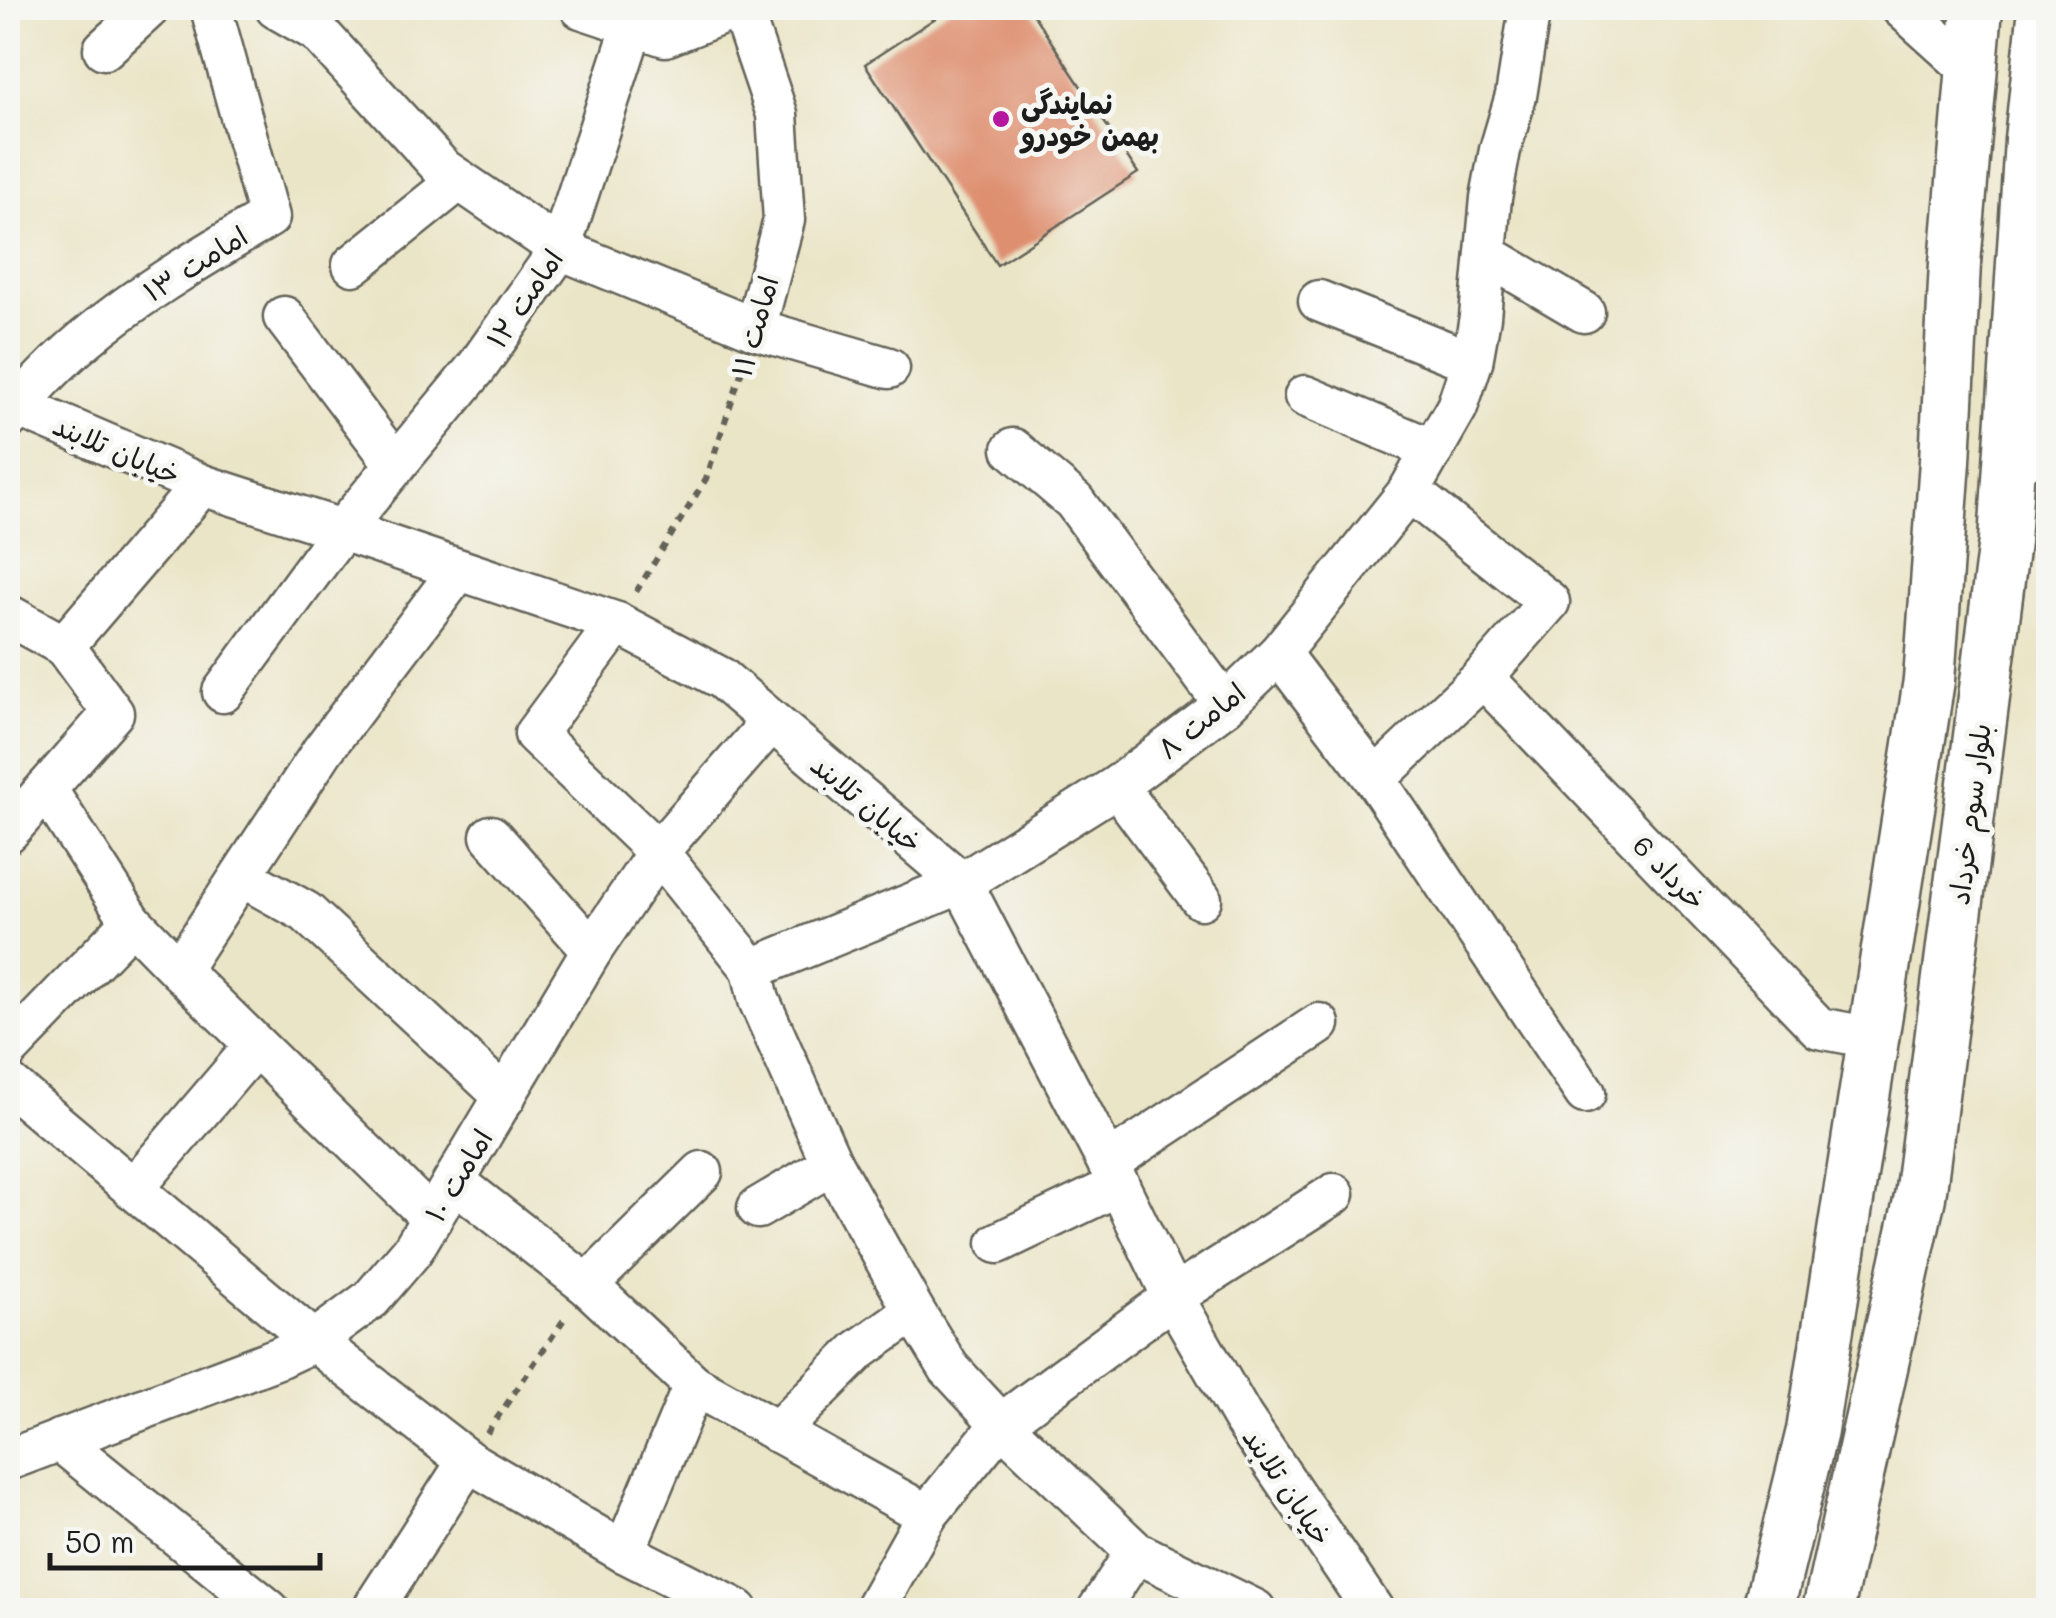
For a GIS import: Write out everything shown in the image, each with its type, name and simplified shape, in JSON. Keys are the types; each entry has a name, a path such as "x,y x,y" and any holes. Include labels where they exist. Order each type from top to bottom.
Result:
{"main road":[{"name":"بلوار سوم خرداد","path":"1768,1610 1812,1431 1929,680 1955,263 1977,8"},
{"name":"بلوار سوم خرداد","path":"1828,1610 1920,1197 2004,541 2029,458 2021,276 2030,140 2045,13"},
{"path":"1955,263 2021,276"}],"street":[{"path":"104,49 149,8"},
{"name":"امامت ۱۳","path":"11,408 126,306 269,217 211,8"},
{"path":"276,8 318,32 443,169 560,249 755,329 889,368"},
{"path":"581,8 665,36 739,8"},
{"name":"امامت ۱۱","path":"739,8 777,114 784,220 755,329"},
{"name":"امامت ۸","path":"752,969 962,884 1117,786 1225,705 1279,653 1410,491 1458,407 1472,362 1491,198 1516,96 1530,8"},
{"path":"1902,8 1973,72"},
{"name":"امامت ۱۲","path":"224,692 342,530 476,367 560,249 632,25"},
{"path":"353,265 459,180"},
{"path":"1487,255 1584,312"},
{"path":"1319,300 1472,362"},
{"path":"284,316 396,465"},
{"path":"1305,396 1432,450"},
{"name":"خیابان تلابند","path":"11,408 202,486 616,623 721,678 962,884 1173,1297 1242,1417 1372,1610"},
{"path":"1013,449 1074,502 1225,705"},
{"path":"64,646 202,486"},
{"path":"1374,778 1483,677 1550,602 1410,491"},
{"path":"178,970 322,750 459,570"},
{"path":"8,615 64,646 113,713 8,832"},
{"path":"616,623 535,734 658,852 752,969 760,1000 832,1164 949,1368 1001,1424 1136,1552 1255,1610"},
{"path":"1279,653 1374,778 1586,1093"},
{"name":"خرداد 6","path":"1483,677 1819,1028 1873,1038"},
{"name":"امامت ۱۰","path":"12,1453 59,1440 278,1358 314,1341 372,1300 412,1251 592,950 658,852 771,722"},
{"path":"1117,786 1201,898"},
{"path":"46,789 132,922 432,1218"},
{"path":"491,836 592,950"},
{"path":"241,876 306,912 505,1097"},
{"path":"8,1050 132,922"},
{"path":"998,1243 1113,1174 1318,1024"},
{"path":"133,1189 256,1046"},
{"path":"8,1084 314,1341 468,1461 726,1608"},
{"path":"758,1208 832,1164"},
{"path":"588,1285 702,1172"},
{"path":"454,1181 588,1285 694,1386 926,1515"},
{"path":"874,1610 926,1515 1001,1424 1173,1297 1334,1194"},
{"path":"777,1432 860,1350 914,1312"},
{"path":"624,1552 694,1386"},
{"path":"59,1440 269,1610"},
{"path":"372,1610 468,1461"},
{"path":"1098,1610 1136,1552"}],"path":[{"name":"امامت ۱۱","path":"616,623 706,479 755,329"},
{"path":"468,1461 588,1285"}],"building":[{"name":"نمایندگی بهمن خودرو","path":"951,8 1029,8 1138,173 997,265 865,64"}],"place":[{"name":"نمایندگی بهمن خودرو","path":"1001,119"}]}
